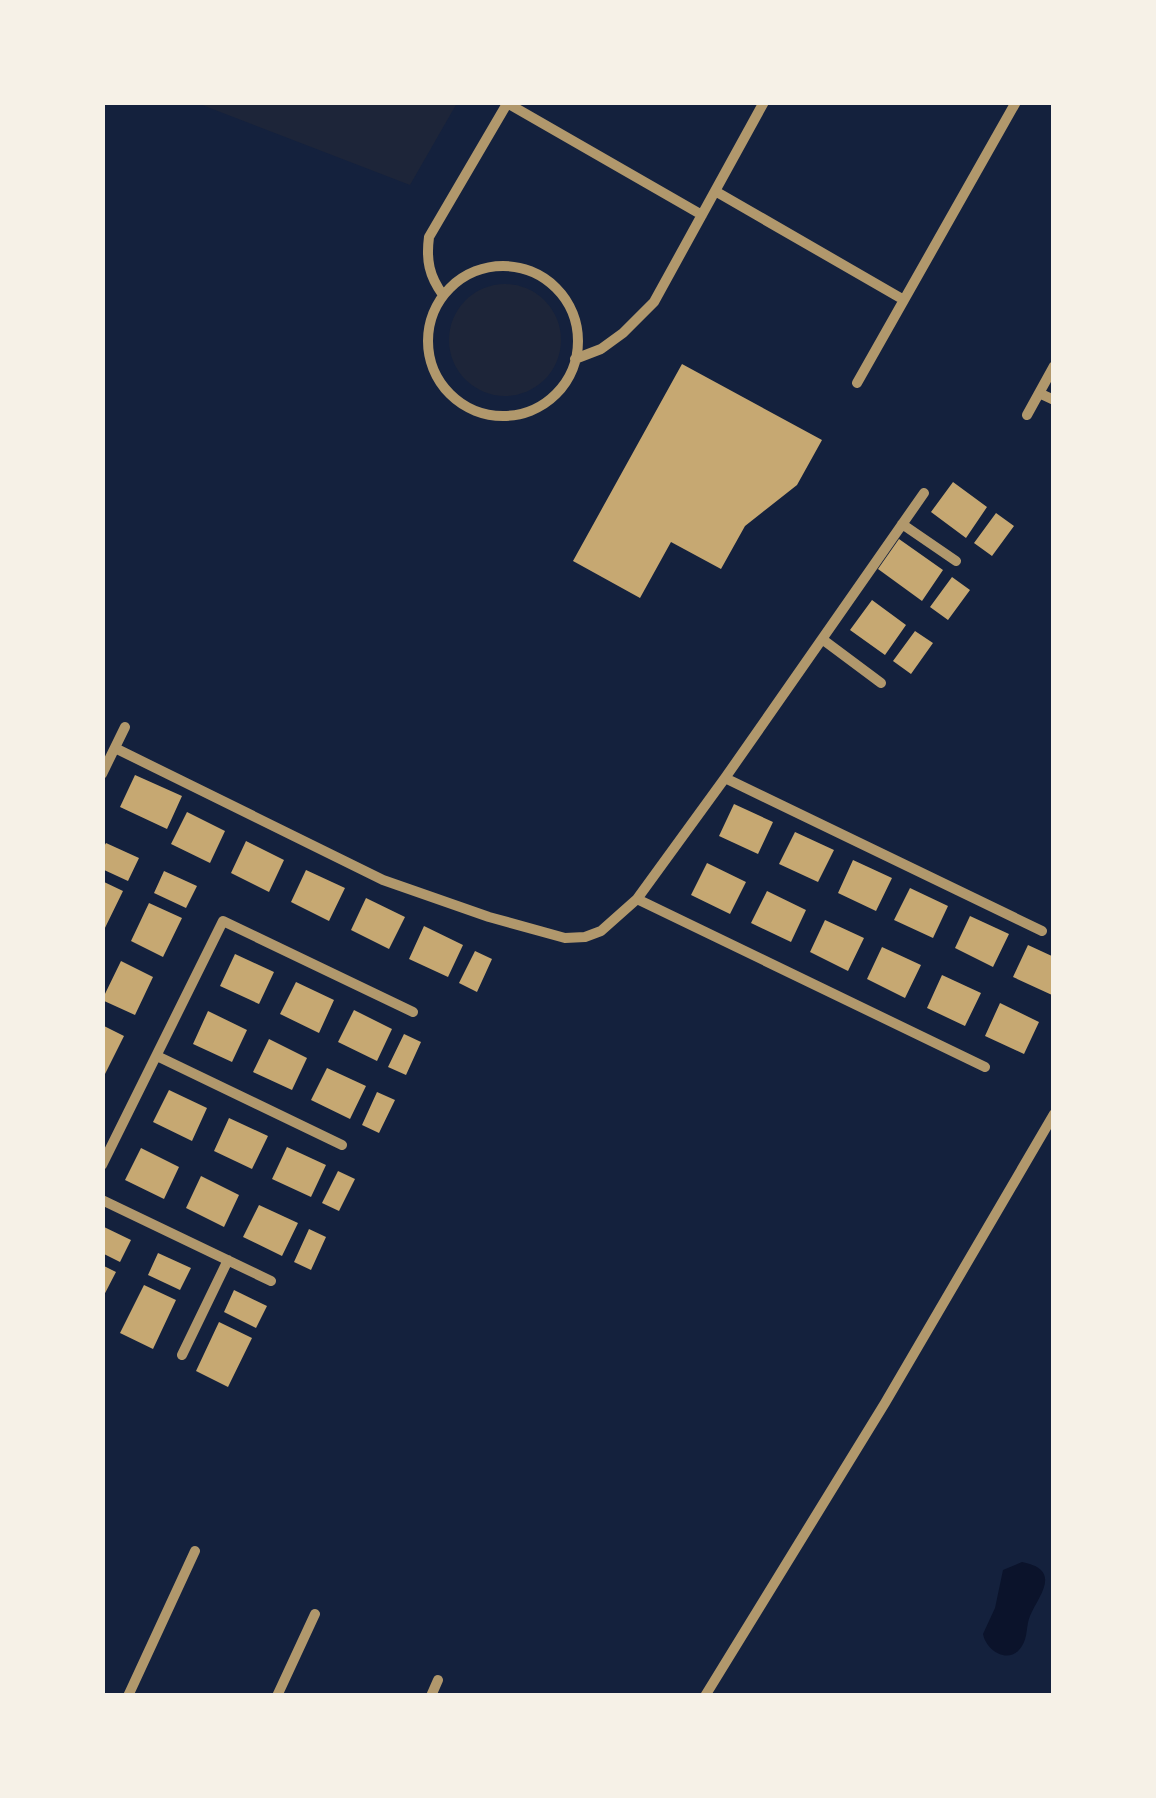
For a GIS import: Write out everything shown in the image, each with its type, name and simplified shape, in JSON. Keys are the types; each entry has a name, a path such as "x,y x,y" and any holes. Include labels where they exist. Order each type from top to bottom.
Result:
{"street":[{"path":"575,359 601,349 654,302 764,102"},
{"path":"857,382 1016,102"},
{"path":"443,295 428,270 430,237 508,103 702,215"},
{"path":"715,191 904,300"},
{"path":"496,266 535,273 553,284 566,300 578,339 568,378 539,406 520,414 479,412 461,402 446,390 428,353 432,312 443,295 476,271 496,266"},
{"path":"1027,414 1054,366"},
{"path":"1039,393 1054,400"},
{"path":"115,748 384,880 489,917 565,938 601,931 637,899 924,494"},
{"path":"902,524 956,561"},
{"path":"822,638 881,683"},
{"path":"102,774 125,727"},
{"path":"725,778 1042,931"},
{"path":"637,899 985,1067"},
{"path":"102,1165 224,921 413,1012"},
{"path":"157,1056 342,1145"},
{"path":"705,1696 885,1403 1054,1114"},
{"path":"102,1200 271,1281"},
{"path":"182,1355 228,1260"},
{"path":"128,1696 195,1551"},
{"path":"277,1696 315,1614"},
{"path":"431,1696 438,1680"}],"shaded area":[{"path":"197,103 457,103 410,185"},
{"path":"505,284 527,288 545,300 557,318 561,340 557,362 545,380 527,392 505,396 483,392 465,380 453,362 449,340 453,318 465,300 483,288"},
{"path":"1022,1562 1042,1571 1045,1584 1022,1646 1011,1655 999,1654 983,1634 995,1608 1003,1570"}],"building":[{"path":"682,364 822,440 797,485 745,526 721,569 671,542 640,598 573,561"},
{"path":"953,482 987,507 966,538 931,512"},
{"path":"996,513 1014,526 992,556 974,543"},
{"path":"899,539 943,570 922,601 878,569"},
{"path":"952,577 970,590 948,620 930,607"},
{"path":"872,600 906,625 885,655 850,630"},
{"path":"915,631 933,643 911,674 893,661"},
{"path":"135,775 182,796 167,829 120,807"},
{"path":"734,804 773,822 758,854 719,836"},
{"path":"187,812 225,831 210,863 171,844"},
{"path":"795,832 834,850 818,882 779,864"},
{"path":"246,841 284,860 269,892 231,873"},
{"path":"106,843 139,858 128,881 102,869"},
{"path":"853,860 892,878 876,911 838,893"},
{"path":"707,863 746,882 730,914 691,895"},
{"path":"306,870 345,888 329,921 291,902"},
{"path":"164,871 197,886 186,908 154,893"},
{"path":"102,881 123,891 102,934"},
{"path":"910,888 948,906 933,938 894,920"},
{"path":"767,891 806,910 791,942 751,923"},
{"path":"366,898 405,917 389,949 351,930"},
{"path":"149,903 182,918 163,957 131,941"},
{"path":"970,916 1009,934 993,967 955,948"},
{"path":"825,920 864,938 848,971 810,952"},
{"path":"424,926 463,945 448,977 409,959"},
{"path":"1028,945 1054,957 1052,995 1013,977"},
{"path":"882,947 921,965 905,998 867,979"},
{"path":"475,951 492,959 477,992 459,983"},
{"path":"235,954 274,972 259,1004 220,986"},
{"path":"121,961 153,977 135,1015 102,1000"},
{"path":"942,975 981,993 965,1026 927,1008"},
{"path":"296,982 334,1000 319,1033 280,1014"},
{"path":"1000,1003 1039,1022 1024,1054 985,1036"},
{"path":"354,1010 392,1029 377,1061 338,1042"},
{"path":"208,1011 247,1030 232,1062 193,1044"},
{"path":"102,1025 124,1036 105,1074 102,1073"},
{"path":"404,1034 421,1042 406,1075 388,1067"},
{"path":"269,1039 307,1058 292,1090 253,1072"},
{"path":"327,1068 366,1086 350,1119 311,1100"},
{"path":"169,1090 207,1108 192,1141 153,1122"},
{"path":"377,1092 395,1100 379,1133 362,1125"},
{"path":"229,1118 268,1136 252,1169 214,1151"},
{"path":"287,1147 326,1165 311,1197 272,1179"},
{"path":"141,1148 179,1167 164,1199 125,1180"},
{"path":"338,1171 355,1179 339,1211 322,1203"},
{"path":"201,1176 239,1195 224,1227 186,1208"},
{"path":"259,1205 298,1223 282,1256 243,1237"},
{"path":"102,1226 131,1240 120,1262 102,1253"},
{"path":"309,1229 326,1237 311,1270 294,1262"},
{"path":"158,1253 191,1268 180,1290 148,1275"},
{"path":"102,1265 116,1272 102,1299"},
{"path":"144,1285 176,1300 153,1349 120,1333"},
{"path":"234,1290 267,1306 256,1328 224,1312"},
{"path":"219,1322 252,1338 228,1387 196,1371"}]}
